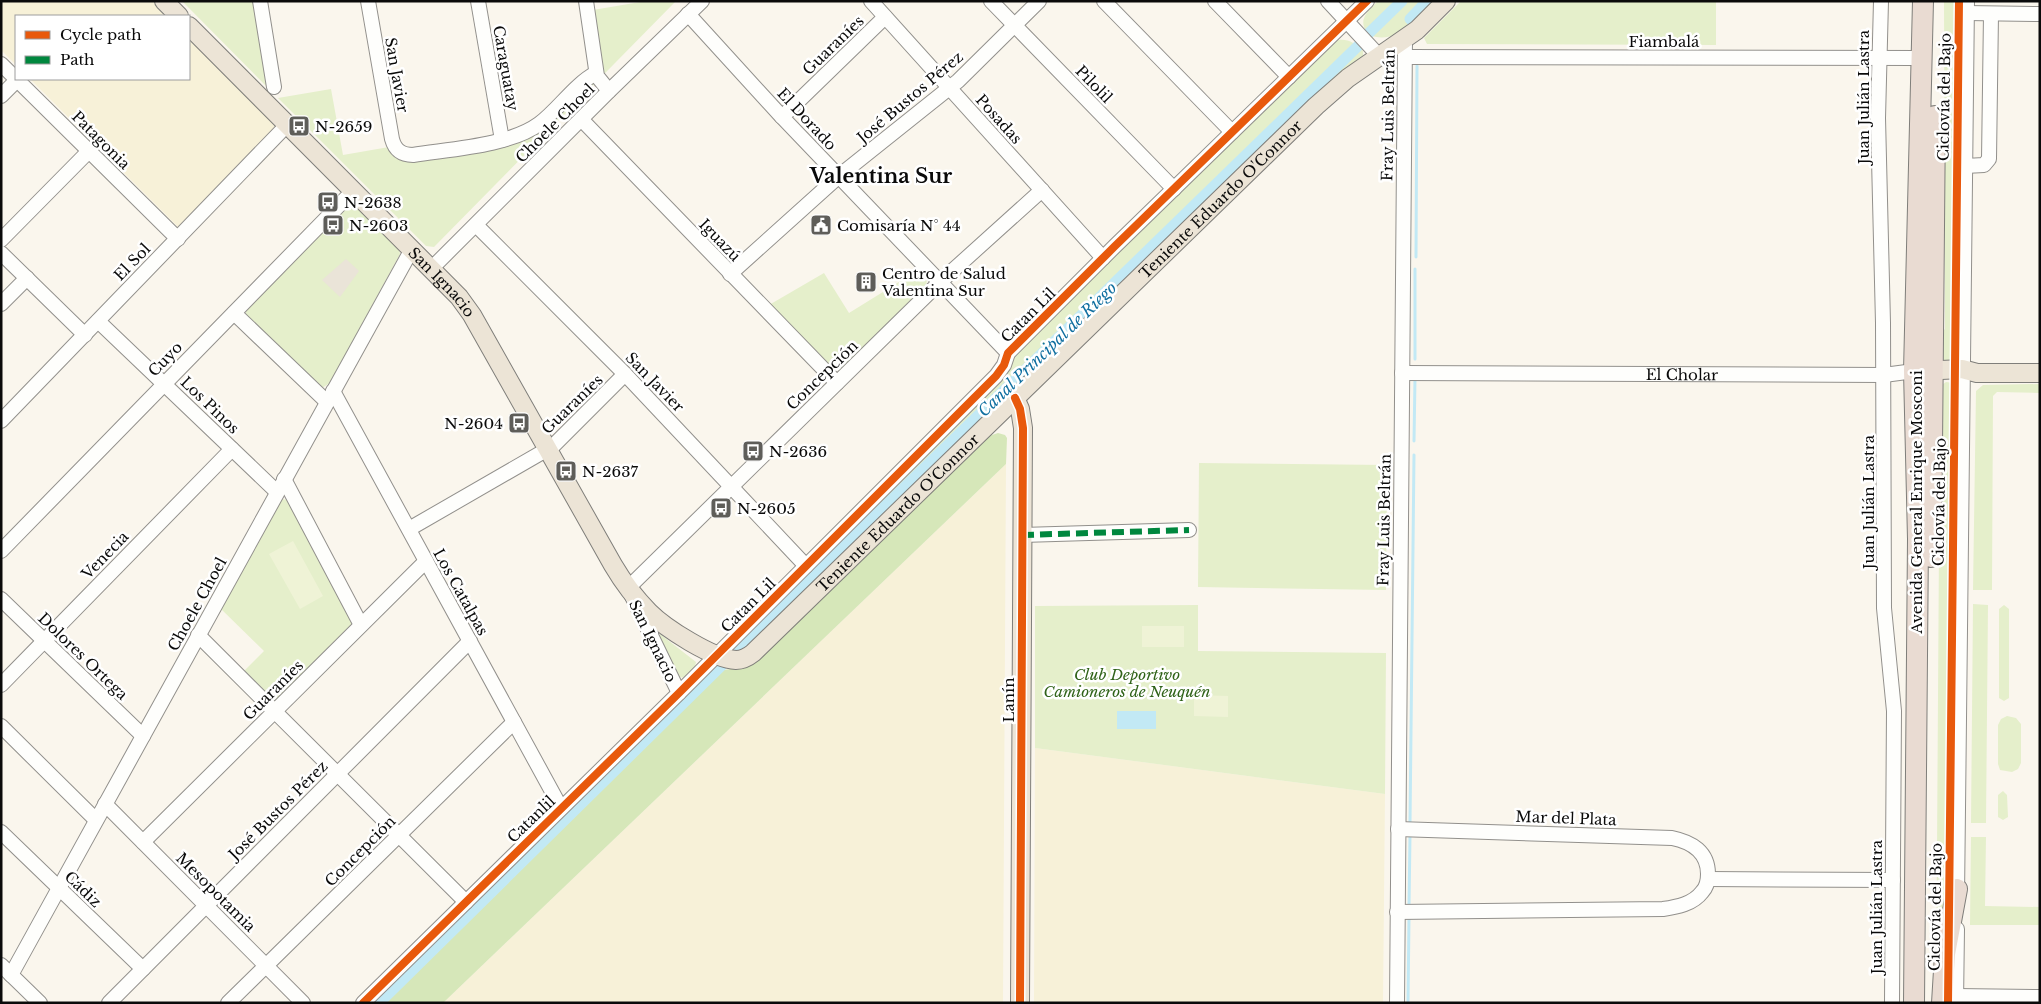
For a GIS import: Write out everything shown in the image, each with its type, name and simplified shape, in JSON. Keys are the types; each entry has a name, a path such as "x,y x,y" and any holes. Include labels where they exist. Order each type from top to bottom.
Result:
{"highway":[{"name":"Avenida General Enrique Mosconi","path":"1923,1 1923,58 1916,241 1924,371 1927,1003"},
{"name":"Avenida General Enrique Mosconi","path":"1914,1003 1918,539 1936,1"},
{"path":"1951,1000 1945,954 1957,889"}],"main road":[{"path":"164,1 178,15"},
{"name":"Teniente Eduardo O'Connor","path":"718,654 730,660 740,660 753,653 1316,106 1348,78 1417,30 1446,1"},
{"name":"San Ignacio","path":"190,27 459,297 472,315 613,566 628,588 662,623 690,642 718,654"},
{"name":"El Cholar","path":"1924,371 1962,369 1977,365 2040,365"},
{"name":"El Cholar","path":"1962,369 1977,373 2040,374"},
{"name":"Lanín","path":"1015,398 1020,409 1023,428 1020,1003"}],"street":[{"path":"260,1 274,87"},
{"name":"San Javier","path":"368,1 392,139 400,152 413,155 502,140"},
{"name":"Caraguatay","path":"478,1 502,140"},
{"path":"586,1 596,73 598,79 608,91"},
{"name":"Choele Choel","path":"431,268 608,91 702,1"},
{"name":"Posadas","path":"871,1 1103,258"},
{"name":"Pilolil","path":"991,1 1174,189"},
{"name":"José Bustos Pérez","path":"730,274 839,176 950,88 1039,1"},
{"path":"1104,1 1232,132"},
{"path":"1215,1 1289,77"},
{"path":"1328,1 1379,56"},
{"name":"Catan Lil","path":"718,654 996,376 1004,365 1008,354 1103,258 1367,1"},
{"name":"Juan Julián Lastra","path":"1881,1 1878,118 1884,375 1884,608 1894,711 1892,1003"},
{"path":"1957,889 1967,7 1992,14 2040,14"},
{"name":"El Dorado","path":"688,14 782,117 1008,354"},
{"path":"1965,166 1984,165 1989,159 1992,14"},
{"name":"Guaraníes","path":"782,117 885,17"},
{"name":"Fray Luis Beltrán","path":"1396,1003 1405,38"},
{"name":"Fiambalá","path":"1405,56 1923,58"},
{"name":"Patagonia","path":"1,64 15,78"},
{"name":"Choele Choel","path":"502,140 520,134 538,124 596,73"},
{"path":"1,96 17,80"},
{"name":"Patagonia","path":"17,80 178,239"},
{"name":"Iguazú","path":"581,119 837,384"},
{"name":"El Sol","path":"1,421 287,125"},
{"path":"1,240 89,151"},
{"name":"Concepción","path":"628,588 940,282 1042,190"},
{"name":"Cuyo","path":"1,551 353,191"},
{"name":"San Javier","path":"476,225 625,374 806,566"},
{"name":"Choele Choel","path":"6,970 59,888 412,249"},
{"path":"1,253 84,335"},
{"path":"1,304 27,278"},
{"path":"234,313 330,396"},
{"name":"Los Pinos","path":"98,321 232,448 281,486 361,625"},
{"name":"El Cholar","path":"1402,373 1884,375 1924,371"},
{"name":"Guaraníes","path":"409,529 547,449 565,435 625,374"},
{"name":"Los Catalpas","path":"330,396 409,529 561,808"},
{"name":"Venecia","path":"1,685 232,448"},
{"path":"1022,535 1189,530"},
{"name":"Guaraníes","path":"143,842 426,562"},
{"name":"San Ignacio","path":"628,588 679,693"},
{"name":"Dolores Ortega","path":"1,599 143,736"},
{"path":"198,635 466,902"},
{"name":"José Bustos Pérez","path":"109,1003 470,641"},
{"name":"Catanlil","path":"363,1003 718,654"},
{"name":"Concepción","path":"228,1003 514,722"},
{"path":"1,726 96,820"},
{"name":"Mesopotamia","path":"105,804 303,1003"},
{"name":"Mar del Plata","path":"1398,829 1672,838 1690,843 1702,853 1707,866 1708,879"},
{"name":"Cádiz","path":"1,832 143,969"},
{"path":"1397,912 1663,909 1678,906 1697,898 1706,886 1708,879 1893,880"},
{"path":"6,970 40,1003"},
{"path":"1951,1000 2040,996"}],"shaded area":[{"path":"1,1 153,1 167,15 15,15 15,64 1,50"},
{"path":"190,38 279,128 179,228 31,80 190,80"},
{"path":"346,259 359,271 340,297 322,280"},
{"path":"1006,464 1003,1003 443,1003"},
{"path":"1035,748 1385,794 1383,1003 1034,1003"}],"green space":[{"path":"182,1 254,1 268,88"},
{"path":"646,1 676,1 434,247 426,246 278,98 331,89 343,155 389,147 390,151 508,144 589,81 593,10"},
{"path":"1378,1 1437,1 1406,29 1388,37 1378,37 1368,34 1363,20"},
{"path":"1461,1 1716,1 1716,45 1427,44 1424,38"},
{"path":"1944,1 1961,1 1956,355 1950,362 1942,360 1939,335 1945,329"},
{"path":"1335,41 1349,41 1358,46 1363,51 1363,59 753,648 738,652 735,650 734,645 1017,351"},
{"path":"353,205 359,207 399,248 400,254 330,383 322,388 246,316 246,310 347,208"},
{"path":"920,269 927,278 926,287 841,369 831,367 769,305 824,273 849,313"},
{"path":"1946,382 1953,383 1956,387 1951,889 1936,1003 1940,390"},
{"path":"2040,384 2040,393 1997,392 1993,396 1992,590 1973,590 1976,391 1983,385"},
{"path":"998,433 1005,435 1007,438 1006,464 443,1003 385,1003 719,673 723,670 738,668 760,657 989,436"},
{"path":"1199,463 1387,465 1386,590 1198,587"},
{"path":"282,499 288,500 352,621 351,628 273,700 243,672 264,651 219,607"},
{"path":"293,541 323,596 300,609 269,554"},
{"path":"1973,604 1988,605 1986,823 1971,823"},
{"name":"Club Deportivo Camioneros de Neuquén","path":"1198,605 1198,651 1386,653 1385,794 1035,748 1035,606"},
{"path":"2004,605 2009,609 2009,698 2004,701 1999,698 1999,609"},
{"path":"1142,626 1184,626 1184,647 1142,647"},
{"path":"660,634 696,662 695,667 685,678 680,677 657,637"},
{"path":"1194,695 1228,696 1228,717 1194,716"},
{"path":"2007,716 2016,718 2021,724 2021,763 2018,769 2012,772 2000,770 1998,764 1998,725 2001,719"},
{"path":"2003,791 2007,795 2008,817 2003,820 1998,817 1998,795"},
{"path":"1971,837 1986,837 1985,906 2040,907 2040,925 1970,925"}],"water":[{"path":"1117,711 1156,711 1156,729 1117,729"}],"waterway":[{"path":"1368,34 1402,1"},
{"name":"Canal Principal de Riego","path":"1410,19 1427,1"},
{"name":"Canal Principal de Riego","path":"736,651 1358,46"},
{"path":"1416,257 1417,66"},
{"path":"1415,269 1415,359"},
{"path":"1414,441 1415,378"},
{"path":"1410,823 1414,455"},
{"name":"Canal Principal de Riego","path":"379,1003 722,665"},
{"path":"1409,906 1410,835"},
{"path":"1408,1003 1409,917"}],"marked path":[{"path":"1022,535 1189,530"}],"cycle path":[{"path":"363,1003 679,693 996,376 1004,365 1008,353 1115,246 1367,1"},
{"name":"Ciclovía del Bajo","path":"1948,1003 1959,1"},
{"path":"1015,398 1020,409 1023,428 1020,1003"}],"place":[{"name":"N-2659","path":"299,126"},
{"name":"N-2638","path":"328,202"},
{"name":"N-2603","path":"333,225"},
{"name":"Comisaría N° 44","path":"821,225"},
{"name":"Centro de Salud Valentina Sur","path":"866,282"},
{"name":"N-2604","path":"519,423"},
{"name":"N-2636","path":"753,451"},
{"name":"N-2637","path":"566,471"},
{"name":"N-2605","path":"721,508"}],"district":[{"name":"Valentina Sur","path":"881,176"}]}
